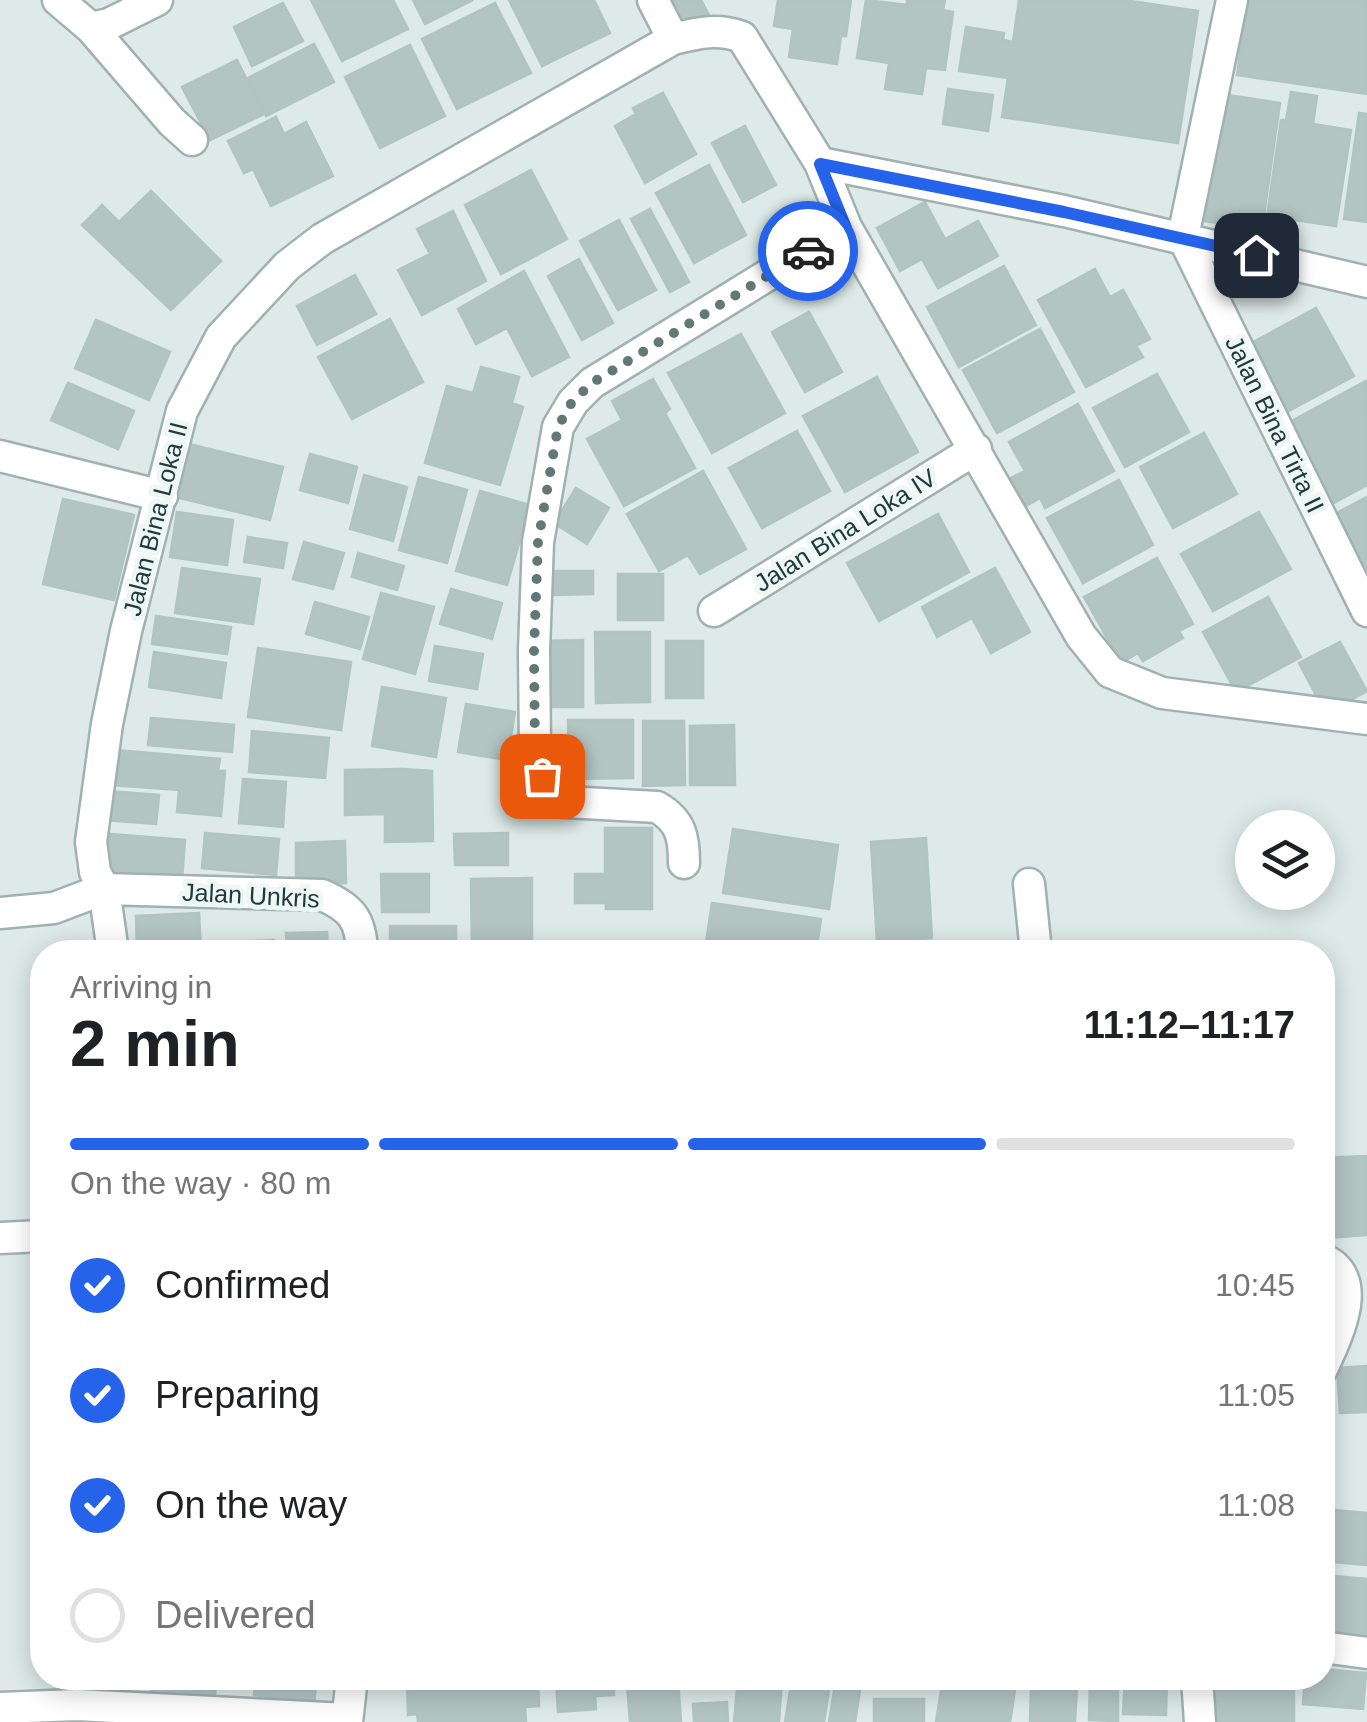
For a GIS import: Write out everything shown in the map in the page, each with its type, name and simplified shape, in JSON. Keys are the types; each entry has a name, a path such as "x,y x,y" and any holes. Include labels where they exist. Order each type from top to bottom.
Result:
{"street":[{"path":"58,0 91,28 192,140"},
{"path":"91,28 109,24 158,0"},
{"path":"653,0 673,39 714,31 742,37 820,164 846,228 1081,636 1110,672 1162,694 1367,719"},
{"path":"1182,237 1232,0"},
{"name":"Jalan Bina Loka II","path":"111,940 104,889 95,872 91,842 99,778 126,631 182,411 221,337 286,266 376,206 673,39"},
{"path":"820,164 1182,237 1367,282"},
{"path":"684,863 684,836 669,814 657,808 548,801 535,751 535,593 538,542 558,427 572,402 592,383 846,228"},
{"name":"Jalan Bina Tirta II","path":"1182,237 1367,610"},
{"name":"Jalan Bina Loka IV","path":"714,611 976,449"},
{"path":"0,456 162,496"},
{"path":"1029,884 1035,940"},
{"path":"0,913 54,908 104,889"},
{"name":"Jalan Unkris","path":"104,889 322,895 341,903 349,912 361,929 361,940"},
{"path":"0,1238 30,1237"},
{"path":"1335,1263 1347,1280 1348,1298 1335,1341"},
{"path":"1335,1650 1367,1654"},
{"path":"0,1708 76,1691 347,1720 351,1690"},
{"path":"1198,1690 1200,1722"}],"building":[{"path":"311,0 393,0 408,29 342,61"},
{"path":"413,0 473,0 425,24"},
{"path":"509,0 594,0 610,33 542,66"},
{"path":"670,0 701,0 709,15 685,28"},
{"path":"778,0 851,0 837,64 789,57 793,29 774,26"},
{"path":"866,0 907,5 907,0 945,0 943,10 953,12 945,70 926,68 922,94 885,89 889,63 857,58"},
{"path":"1019,0 1124,0 1198,11 1178,143 1002,117 1008,78 959,71 966,27 1004,33 1003,40 1013,42"},
{"path":"1248,0 1367,0 1367,94 1237,75"},
{"path":"283,3 303,41 252,66 234,27"},
{"path":"495,3 531,73 457,109 422,39"},
{"path":"314,44 334,82 266,116 248,78"},
{"path":"410,45 445,116 380,148 345,77"},
{"path":"237,60 264,114 210,140 182,87"},
{"path":"948,89 993,95 988,131 943,124"},
{"path":"1291,92 1317,96 1313,124 1351,130 1336,226 1267,216 1281,120 1286,120"},
{"path":"663,93 696,154 645,183 615,126 636,114 633,108"},
{"path":"1215,93 1280,103 1262,229 1196,220"},
{"path":"1359,113 1367,114 1367,222 1344,219"},
{"path":"276,117 284,134 306,122 333,176 271,206 253,169 244,173 228,141"},
{"path":"745,126 776,185 743,202 712,143"},
{"path":"709,165 746,235 694,263 656,193"},
{"path":"531,170 567,239 501,274 465,205"},
{"path":"151,191 221,261 171,310 82,225 102,205 119,222"},
{"path":"925,202 945,239 978,221 998,256 938,288 922,259 900,271 877,228"},
{"path":"650,209 689,282 670,292 631,219"},
{"path":"453,211 486,281 422,315 398,270 430,254 417,229"},
{"path":"619,220 656,290 618,310 580,241"},
{"path":"579,259 613,323 582,340 548,276"},
{"path":"1004,266 1036,325 959,367 927,307"},
{"path":"1095,269 1110,297 1123,290 1150,339 1136,346 1143,357 1086,387 1038,300"},
{"path":"524,271 569,357 532,376 507,328 476,344 458,309"},
{"path":"355,275 376,314 317,345 297,306"},
{"path":"1316,308 1354,376 1281,415 1244,347"},
{"path":"809,312 842,372 805,392 772,332"},
{"path":"390,319 423,382 352,419 318,357"},
{"path":"96,320 170,352 149,400 75,368"},
{"path":"1040,329 1074,392 997,433 963,370"},
{"path":"741,334 785,413 712,453 668,373"},
{"path":"481,367 519,377 512,403 523,407 500,485 425,463 447,386 473,393"},
{"path":"1157,374 1189,432 1125,467 1093,408"},
{"path":"877,377 918,452 845,492 803,416"},
{"path":"653,379 670,409 665,413 695,468 624,506 587,439 622,420 612,401"},
{"path":"1366,381 1367,485 1330,505 1286,424"},
{"path":"68,383 134,411 118,449 51,420"},
{"path":"1078,404 1114,471 1045,508 1040,498 1024,507 1009,479 1025,471 1009,442"},
{"path":"797,431 830,491 762,528 729,468"},
{"path":"1204,433 1237,494 1173,528 1140,467"},
{"path":"189,444 283,467 270,520 176,497"},
{"path":"310,454 357,467 348,503 300,490"},
{"path":"703,471 746,549 700,574 688,555 659,571 627,514"},
{"path":"364,475 407,487 393,541 350,529"},
{"path":"419,477 467,490 447,563 399,550"},
{"path":"1119,480 1153,545 1083,583 1047,518"},
{"path":"576,488 609,508 587,544 554,523"},
{"path":"480,491 530,505 507,585 456,571"},
{"path":"1367,497 1367,576 1360,580 1327,518"},
{"path":"63,499 134,515 114,600 43,584"},
{"path":"177,512 233,520 227,565 170,557"},
{"path":"1259,512 1291,569 1213,611 1181,554"},
{"path":"938,514 969,572 879,621 847,563"},
{"path":"248,537 287,543 283,568 244,562"},
{"path":"304,542 344,553 333,589 293,579"},
{"path":"358,553 404,566 397,590 352,577"},
{"path":"1157,558 1193,624 1179,631 1183,638 1143,661 1138,653 1121,663 1084,597"},
{"path":"182,568 260,579 253,624 175,613"},
{"path":"995,568 1030,632 991,653 972,618 937,637 922,607"},
{"path":"553,571 593,571 593,594 553,595"},
{"path":"618,574 663,574 663,620 618,620"},
{"path":"451,589 502,603 492,639 440,624"},
{"path":"381,593 434,607 415,674 363,659"},
{"path":"1268,597 1301,657 1236,692 1203,632"},
{"path":"315,602 369,617 360,649 306,634"},
{"path":"156,616 231,627 227,654 152,644"},
{"path":"595,632 650,632 650,702 596,703"},
{"path":"583,640 583,707 542,707 542,641"},
{"path":"666,641 703,641 703,698 666,698"},
{"path":"1340,642 1367,691 1326,714 1299,663"},
{"path":"435,646 483,654 477,689 429,681"},
{"path":"258,648 351,662 341,730 248,717"},
{"path":"154,652 226,663 221,698 149,687"},
{"path":"382,687 446,698 436,757 372,746"},
{"path":"466,704 515,712 507,760 458,752"},
{"path":"151,718 234,725 232,752 148,745"},
{"path":"568,720 633,720 633,778 569,779"},
{"path":"643,721 684,721 685,785 643,786"},
{"path":"734,725 735,785 690,785 690,726"},
{"path":"252,731 329,738 325,778 249,772"},
{"path":"115,750 220,759 218,771 225,771 221,816 177,812 179,790 112,785"},
{"path":"345,770 432,771 433,841 385,842 385,814 345,815"},
{"path":"243,779 286,782 283,827 239,823"},
{"path":"107,791 159,795 156,824 104,820"},
{"path":"605,828 652,828 652,909 606,909 606,903 575,903 575,874 605,874"},
{"path":"733,829 838,845 829,909 723,893"},
{"path":"205,833 279,839 276,875 202,868"},
{"path":"508,833 508,865 455,865 454,834"},
{"path":"110,834 185,840 182,879 106,872"},
{"path":"926,838 932,938 877,940 871,842"},
{"path":"345,841 346,883 296,884 296,843"},
{"path":"381,874 429,874 429,912 382,912"},
{"path":"532,878 532,940 472,940 471,879"},
{"path":"712,903 821,919 818,940 706,940"},
{"path":"199,913 200,940 137,940 136,916"},
{"path":"390,926 456,926 456,940 390,940"},
{"path":"327,932 327,940 286,940 286,933"},
{"path":"1367,1156 1367,1235 1335,1237 1335,1157"},
{"path":"1367,1366 1367,1412 1340,1413 1337,1368"},
{"path":"1335,1510 1367,1513 1366,1565 1335,1562"},
{"path":"1335,1576 1367,1579 1367,1647 1335,1645"},
{"path":"1335,1670 1366,1673 1363,1709 1303,1704 1304,1690 1335,1690"},
{"path":"151,1690 216,1690 214,1701 151,1693"},
{"path":"255,1690 316,1690 314,1703 254,1695"},
{"path":"407,1690 538,1690 539,1706 525,1707 526,1722 418,1722 417,1714 408,1715"},
{"path":"557,1690 614,1690 614,1695 595,1696 596,1709 558,1712"},
{"path":"628,1690 679,1690 681,1722 630,1722"},
{"path":"737,1690 781,1690 779,1722 734,1722"},
{"path":"790,1690 829,1690 824,1722 785,1722"},
{"path":"834,1690 860,1690 855,1722 829,1722"},
{"path":"941,1690 1015,1690 1010,1722 936,1722"},
{"path":"1031,1690 1077,1690 1075,1722 1030,1722"},
{"path":"1090,1690 1118,1690 1118,1721 1089,1720"},
{"path":"1124,1690 1167,1690 1166,1715 1123,1714"},
{"path":"1205,1690 1294,1690 1294,1722 1205,1722"},
{"path":"874,1699 924,1699 924,1722 874,1722"},
{"path":"727,1702 728,1722 694,1722 693,1704"}],"way so far":[{"path":"542,776 535,751 535,593 538,542 558,427 572,402 592,383 808,251"}],"route":[{"path":"808,251 846,228 820,164 1256,255"}]}
